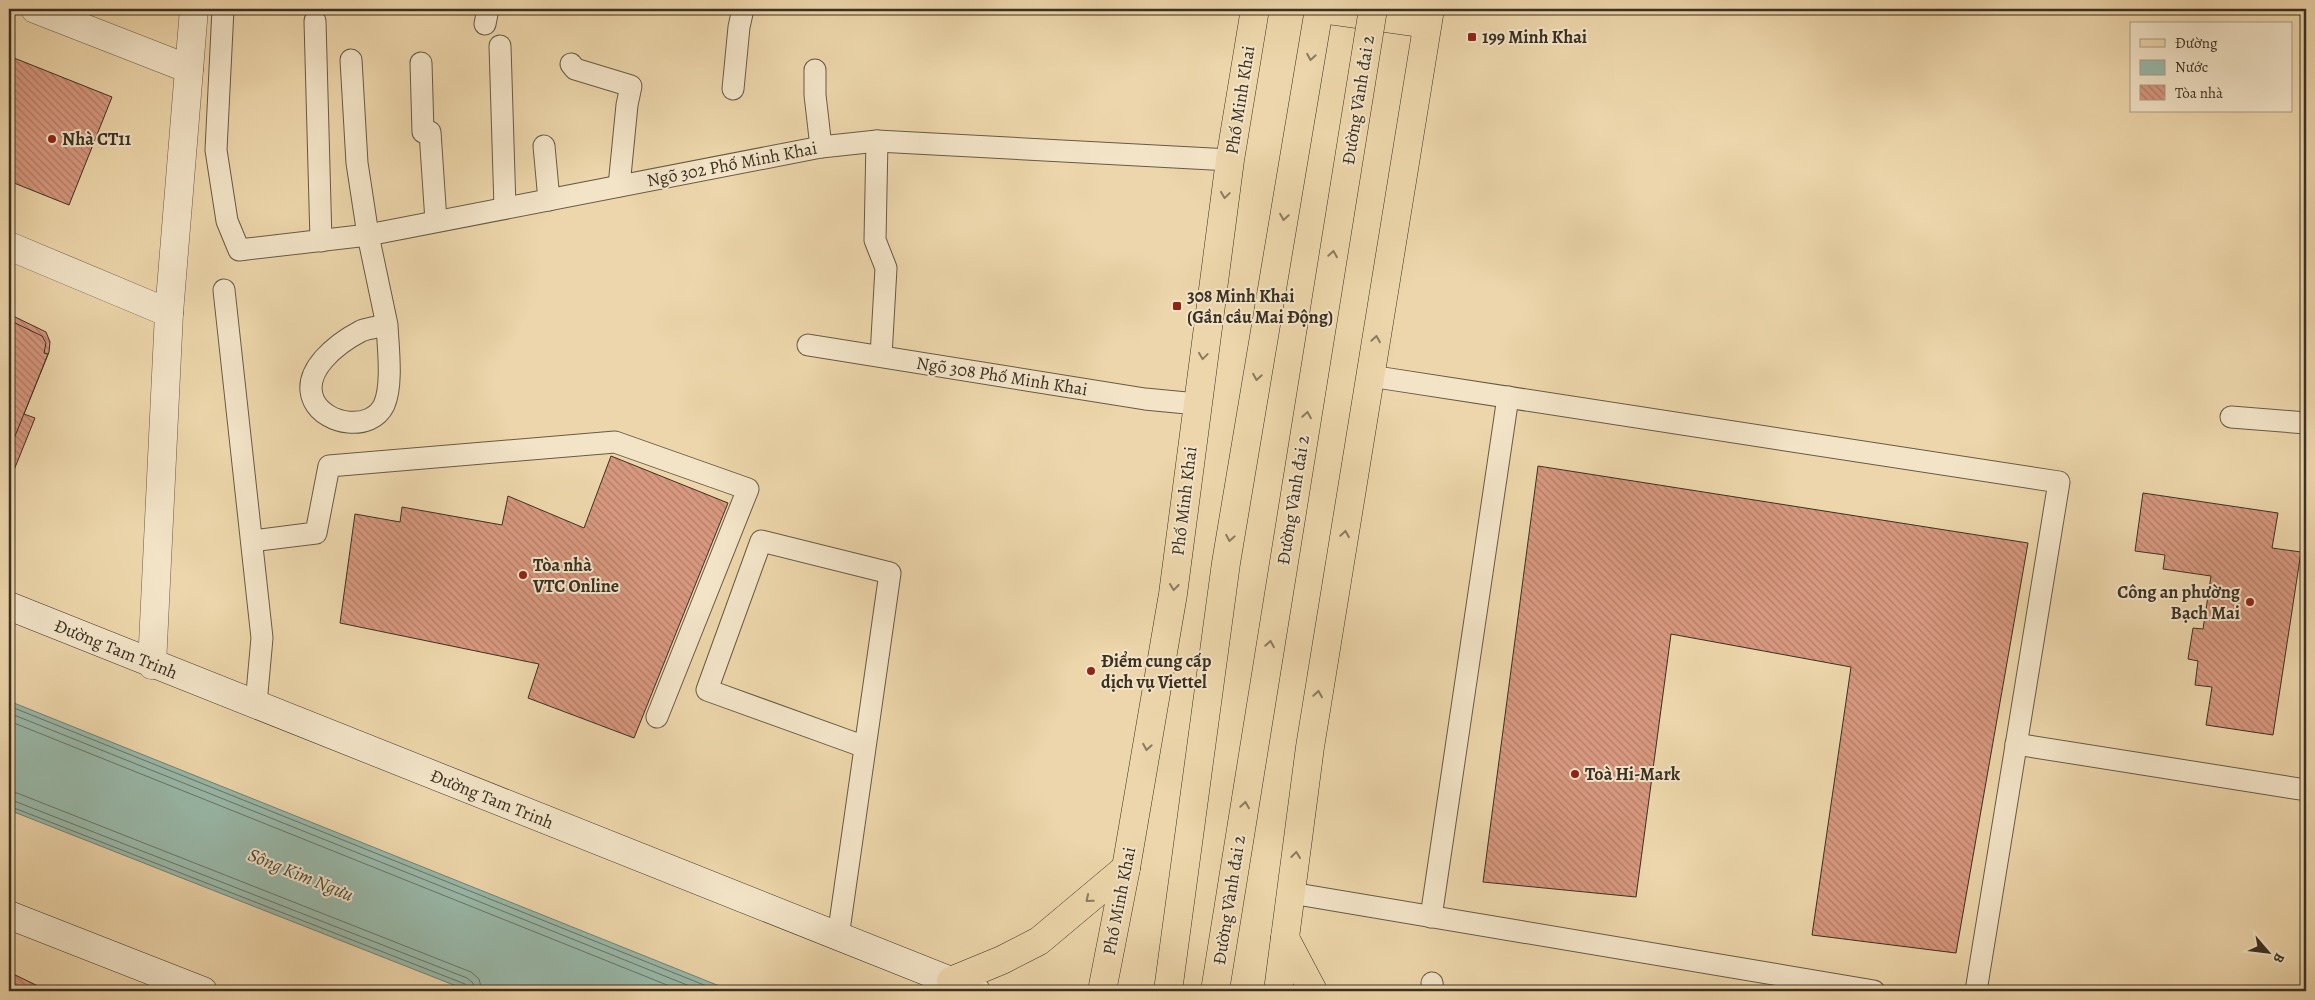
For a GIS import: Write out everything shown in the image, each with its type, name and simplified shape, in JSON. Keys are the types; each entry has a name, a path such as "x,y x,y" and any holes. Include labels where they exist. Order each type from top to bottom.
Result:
{"main road":[{"path":"35,9 189,69"},
{"path":"152,665 169,313 194,9"},
{"name":"Phố Minh Khai","path":"1102,991 1126,868 1173,594 1230,160 1255,9"},
{"path":"1168,991 1226,564 1320,9 1428,16 1310,747 1278,991"},
{"name":"Đường Vành đai 2","path":"1215,991 1374,9"},
{"path":"9,246 169,313"},
{"name":"Đường Tam Trinh","path":"9,606 152,665 256,704 976,991"},
{"path":"951,981 1002,960 1039,940 1126,868"},
{"path":"9,915 203,991"},
{"path":"1285,938 1313,991"}],"lane":[{"name":"Ngõ 302 Phố Minh Khai","path":"224,9 216,150 227,221 239,250 368,235 821,147 877,141 1230,160"},
{"path":"733,88 739,27 743,9"},
{"path":"314,21 321,241"},
{"path":"500,46 505,208"},
{"path":"351,60 357,163 368,235 387,325 387,389 384,405 377,415 355,424 325,413 314,402 311,388 313,375 317,368 339,346 362,331 387,325"},
{"path":"421,63 423,132 430,132 436,221"},
{"path":"570,64 575,69 631,86 627,105 619,186"},
{"path":"815,70 815,94 821,147"},
{"path":"877,141 875,240 886,268 881,356"},
{"path":"544,146 549,200"},
{"path":"224,290 262,638 256,704"},
{"name":"Ngõ 308 Phố Minh Khai","path":"808,345 1145,398 1197,404"},
{"path":"1370,376 2059,482 1976,991"},
{"path":"1431,916 1508,397"},
{"path":"2231,417 2306,423"},
{"path":"252,541 316,533 329,466 615,442 748,489 658,717"},
{"path":"838,937 866,747 890,573 761,541 707,690 866,747"},
{"path":"2016,744 2306,790"},
{"path":"1291,893 1874,991"}],"water":[{"name":"Sông Kim Ngưu","path":"9,701 732,991 469,991 9,810"}],"building":[{"name":"Nhà CT11","path":"9,56 112,97 69,205 9,181"},
{"path":"9,314 46,332 50,342 49,352 24,414 35,418 14,470 9,474"},
{"path":"9,320 42,336 46,343 44,353 48,354 9,451"},
{"name":"Tòa nhà VTC Online","path":"611,456 728,503 634,738 528,698 539,664 340,623 355,514 400,522 402,507 502,525 508,496 584,528"},
{"name":"Toà Hi-Mark","path":"1538,466 2028,543 1956,953 1812,935 1851,667 1671,634 1636,897 1483,882"},
{"name":"Công an phường Bạch Mai","path":"2143,493 2278,513 2272,548 2301,552 2273,735 2206,725 2212,687 2195,685 2198,661 2188,659 2193,628 2203,629 2211,576 2163,569 2165,555 2135,551"},
{"path":"9,972 40,987 38,991 9,991"}],"place":[{"name":"199 Minh Khai","path":"1472,37"},
{"name":"Nhà CT11","path":"52,139"},
{"name":"308 Minh Khai (Gần cầu Mai Động)","path":"1177,306"},
{"name":"Tòa nhà VTC Online","path":"523,575"},
{"name":"Công an phường Bạch Mai","path":"2250,602"},
{"name":"Điểm cung cấp dịch vụ Viettel","path":"1091,671"},
{"name":"Toà Hi-Mark","path":"1575,774"}]}
